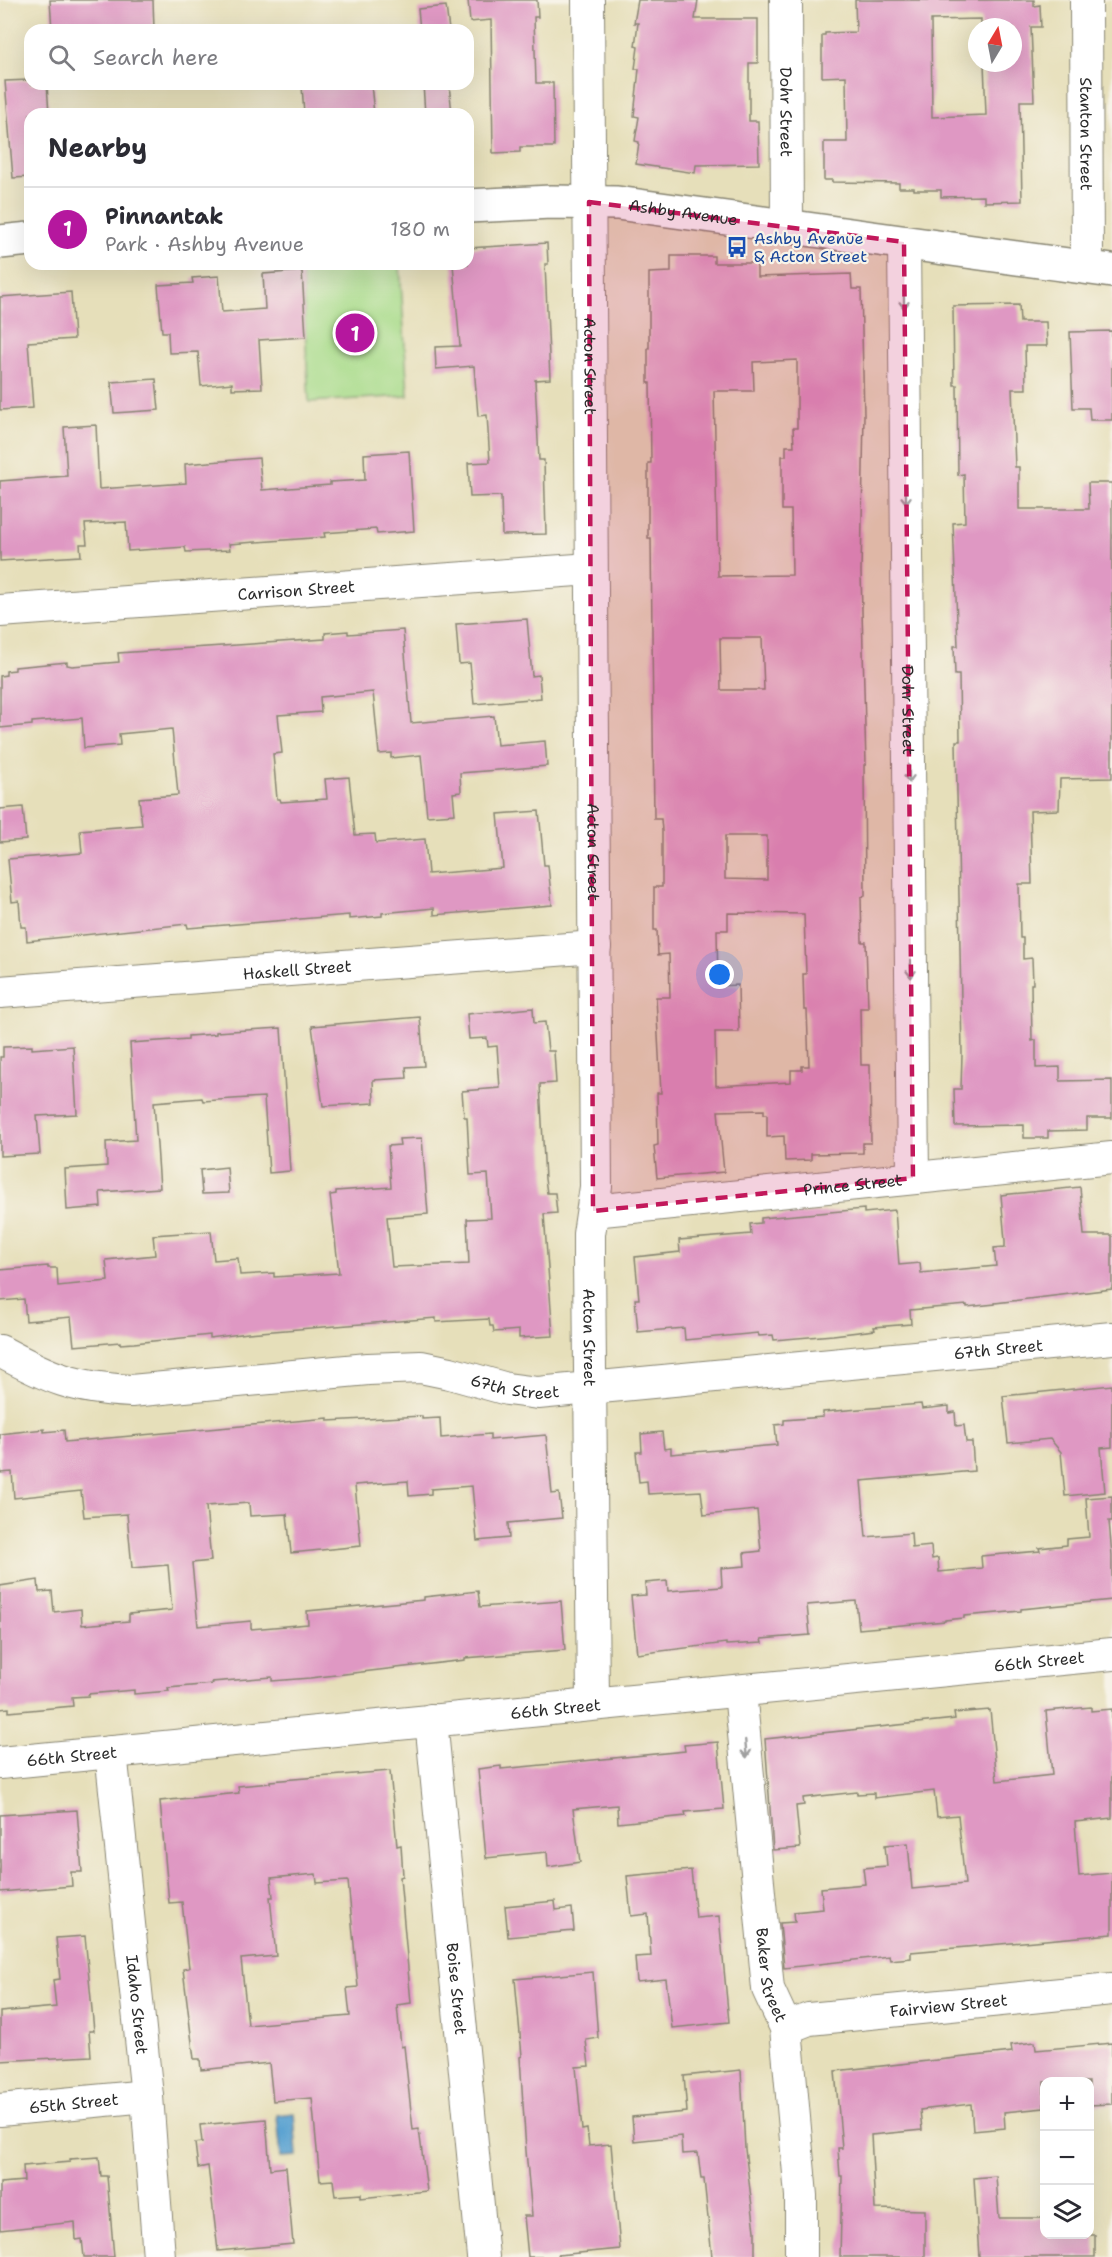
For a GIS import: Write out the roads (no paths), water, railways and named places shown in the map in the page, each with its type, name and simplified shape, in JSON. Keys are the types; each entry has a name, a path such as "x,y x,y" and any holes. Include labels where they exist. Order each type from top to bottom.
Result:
{"main road":[{"name":"Ashby Avenue","path":"474,206 589,202 653,206 1100,269"},
{"path":"0,242 24,240"}],"street":[{"name":"Acton Street","path":"588,0 596,1187 589,1234 593,1704"},
{"name":"Dohr Street","path":"786,0 787,226"},
{"name":"Stanton Street","path":"1086,0 1100,269"},
{"name":"Dohr Street","path":"904,242 913,1178"},
{"name":"Carrison Street","path":"0,611 591,568"},
{"name":"Haskell Street","path":"0,992 595,947"},
{"name":"Prince Street","path":"593,1211 1112,1158"},
{"name":"67th Street","path":"0,1351 43,1374 70,1384 100,1390 131,1391 368,1369 421,1367 538,1393 591,1390 1112,1338"},
{"name":"66th Street","path":"0,1763 1112,1654"},
{"name":"Baker Street","path":"740,1691 768,1989 786,2028 801,2196 801,2257"},
{"name":"Boise Street","path":"431,1720 483,2257"},
{"name":"Idaho Street","path":"111,1752 147,2096 159,2257"},
{"name":"Fairview Street","path":"786,2028 809,2019 1112,1989"},
{"name":"65th Street","path":"0,2110 147,2096"}],"water":[{"path":"294,2113 297,2156 281,2157 277,2115"}],"place":[{"name":"Ashby Avenue & Acton Street","path":"737,247"},
{"name":"Pinnantak","path":"355,333"}]}
